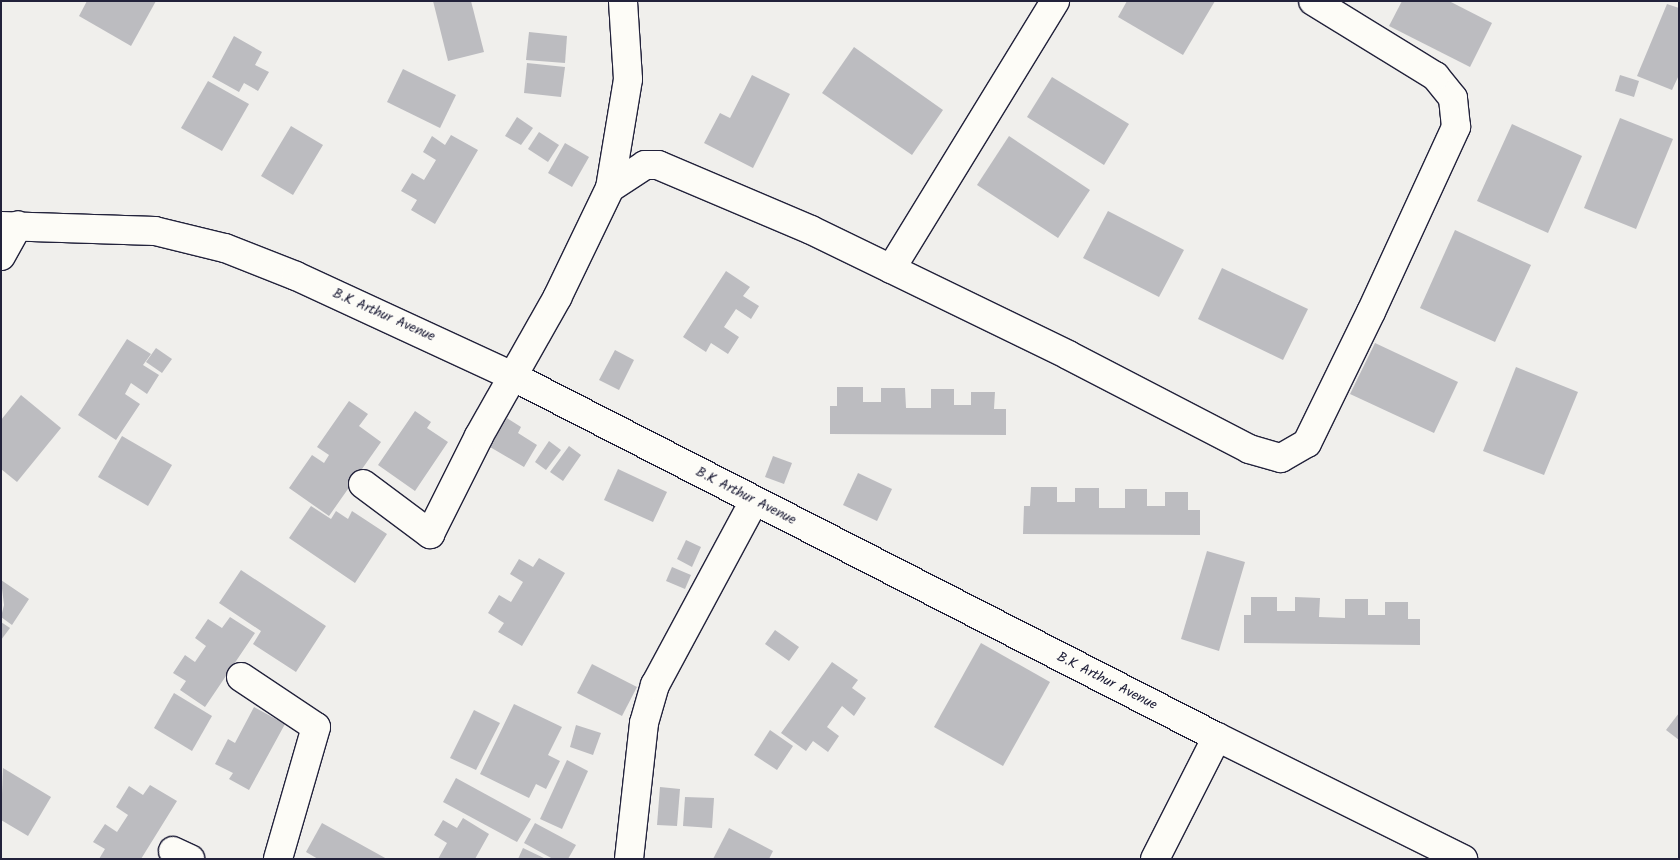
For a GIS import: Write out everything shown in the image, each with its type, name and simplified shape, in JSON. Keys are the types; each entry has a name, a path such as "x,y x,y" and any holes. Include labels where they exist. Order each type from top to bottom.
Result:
{"street":[{"path":"363,484 430,534 512,376 557,298 610,188 628,79 623,1"},
{"path":"891,269 1055,1"},
{"path":"610,188 645,165 658,165 811,230 1249,449 1281,458 1294,453 1306,443 1372,312 1456,127 1453,98 1436,76 1313,1"},
{"path":"1,256 10,226"},
{"name":"B.K Arthur Avenue","path":"10,226 155,231 225,248 406,324 512,376 1217,737 1463,859"},
{"path":"628,859 644,723 654,685 754,501"},
{"path":"241,676 316,727 278,859"},
{"path":"1155,859 1217,737"}],"building":[{"path":"87,1 156,1 131,46 79,16"},
{"path":"433,1 471,1 484,52 448,61"},
{"path":"1127,1 1215,1 1183,55 1118,17"},
{"path":"1402,1 1449,1 1492,23 1470,67 1389,26"},
{"path":"1667,4 1679,8 1679,75 1672,90 1637,76"},
{"path":"529,32 567,36 565,63 526,60"},
{"path":"234,36 262,52 255,65 269,72 258,91 244,83 239,92 212,77"},
{"path":"854,47 943,110 912,155 822,93"},
{"path":"527,63 565,67 561,97 524,93"},
{"path":"403,69 456,95 440,128 387,102"},
{"path":"752,75 790,94 753,168 704,143 720,113 730,118"},
{"path":"1620,75 1639,81 1634,97 1615,91"},
{"path":"1052,77 1129,124 1104,165 1027,117"},
{"path":"208,81 249,104 222,151 181,128"},
{"path":"517,117 533,128 521,145 505,136"},
{"path":"1620,118 1673,139 1636,229 1584,208"},
{"path":"1512,124 1582,156 1548,233 1477,201"},
{"path":"291,126 323,145 293,195 261,176"},
{"path":"539,132 559,145 548,162 528,149"},
{"path":"451,135 478,150 435,224 411,210 417,200 401,191 412,173 424,180 436,160 423,152 432,136 445,145"},
{"path":"1009,136 1090,190 1058,238 977,185"},
{"path":"565,143 589,157 572,187 548,173"},
{"path":"1108,211 1184,250 1159,297 1083,258"},
{"path":"1455,230 1531,265 1495,342 1420,308"},
{"path":"1222,268 1308,309 1283,360 1198,319"},
{"path":"726,271 750,287 743,296 759,306 751,319 736,309 724,327 739,337 728,354 711,343 706,352 683,337"},
{"path":"127,339 151,354 143,365 159,375 147,394 131,383 125,394 140,404 116,440 78,415"},
{"path":"1375,343 1458,382 1434,433 1350,394"},
{"path":"156,348 172,359 162,373 146,362"},
{"path":"615,350 634,360 619,390 599,380"},
{"path":"1516,367 1578,392 1544,475 1483,451"},
{"path":"837,387 863,387 863,402 881,402 881,388 905,388 906,408 931,408 931,389 954,389 954,405 971,405 971,392 995,392 994,409 1006,409 1006,435 830,434 830,406 837,406"},
{"path":"21,395 61,428 17,482 1,469 1,420"},
{"path":"349,401 368,414 359,426 381,442 329,516 289,488 312,455 324,463 329,455 317,447"},
{"path":"415,411 431,422 427,428 448,442 415,491 378,465"},
{"path":"507,418 521,427 518,433 537,445 524,467 490,447"},
{"path":"122,436 172,465 148,506 98,477"},
{"path":"549,441 561,450 546,470 535,462"},
{"path":"569,446 581,455 563,481 550,472"},
{"path":"773,456 792,463 784,484 765,477"},
{"path":"618,469 667,492 653,522 604,500"},
{"path":"858,473 892,489 877,521 843,505"},
{"path":"1031,487 1057,487 1057,502 1075,502 1075,488 1099,488 1099,508 1125,508 1125,489 1147,489 1147,506 1165,506 1165,492 1188,492 1188,510 1200,510 1200,535 1023,534 1024,506 1030,506"},
{"path":"311,506 331,519 336,511 348,519 352,511 387,534 355,583 289,538"},
{"path":"686,540 701,547 692,567 677,559"},
{"path":"1207,551 1245,562 1219,651 1181,639"},
{"path":"539,558 565,573 522,646 498,632 504,623 488,613 499,595 511,602 523,582 510,574 519,559 533,567"},
{"path":"672,567 691,575 685,589 666,581"},
{"path":"241,570 326,626 296,672 253,644 261,631 219,603"},
{"path":"1,580 29,599 12,625 1,617 4,605"},
{"path":"1251,597 1277,597 1277,611 1295,611 1295,597 1320,598 1319,617 1345,618 1345,599 1368,599 1368,615 1385,615 1385,602 1408,602 1408,619 1420,619 1420,645 1244,643 1244,615 1251,615"},
{"path":"230,617 255,633 205,707 180,690 186,681 173,673 185,655 195,662 206,646 195,638 208,619 222,628"},
{"path":"1,622 10,628 1,640"},
{"path":"775,630 799,647 789,661 765,644"},
{"path":"981,643 1050,682 1003,766 934,727"},
{"path":"832,662 858,680 852,688 866,698 854,716 842,706 827,727 839,736 828,752 813,741 806,751 781,733"},
{"path":"592,664 637,687 622,716 577,693"},
{"path":"174,693 212,716 192,751 154,728"},
{"path":"514,704 562,727 548,755 560,761 546,789 536,784 529,798 480,774"},
{"path":"254,707 285,724 249,790 229,779 233,773 215,764 228,739 235,743"},
{"path":"474,710 500,723 476,770 450,758"},
{"path":"1679,713 1679,740 1666,730"},
{"path":"576,725 601,733 593,755 570,747"},
{"path":"770,730 793,746 777,770 754,755"},
{"path":"567,760 588,771 562,829 540,819"},
{"path":"3,768 51,797 28,836 1,820"},
{"path":"456,778 531,819 517,842 443,802"},
{"path":"150,785 177,801 141,859 99,859 105,849 93,842 105,824 117,832 128,815 116,807 129,786 143,795"},
{"path":"660,787 680,789 677,826 657,825"},
{"path":"685,797 714,798 712,828 683,826"},
{"path":"463,818 489,834 475,859 438,859 447,843 434,835 443,820 457,828"},
{"path":"322,823 387,859 318,859 306,852"},
{"path":"535,823 576,845 568,859 553,859 524,843"},
{"path":"729,828 773,851 769,859 713,859"},
{"path":"523,848 546,859 518,859"}]}
